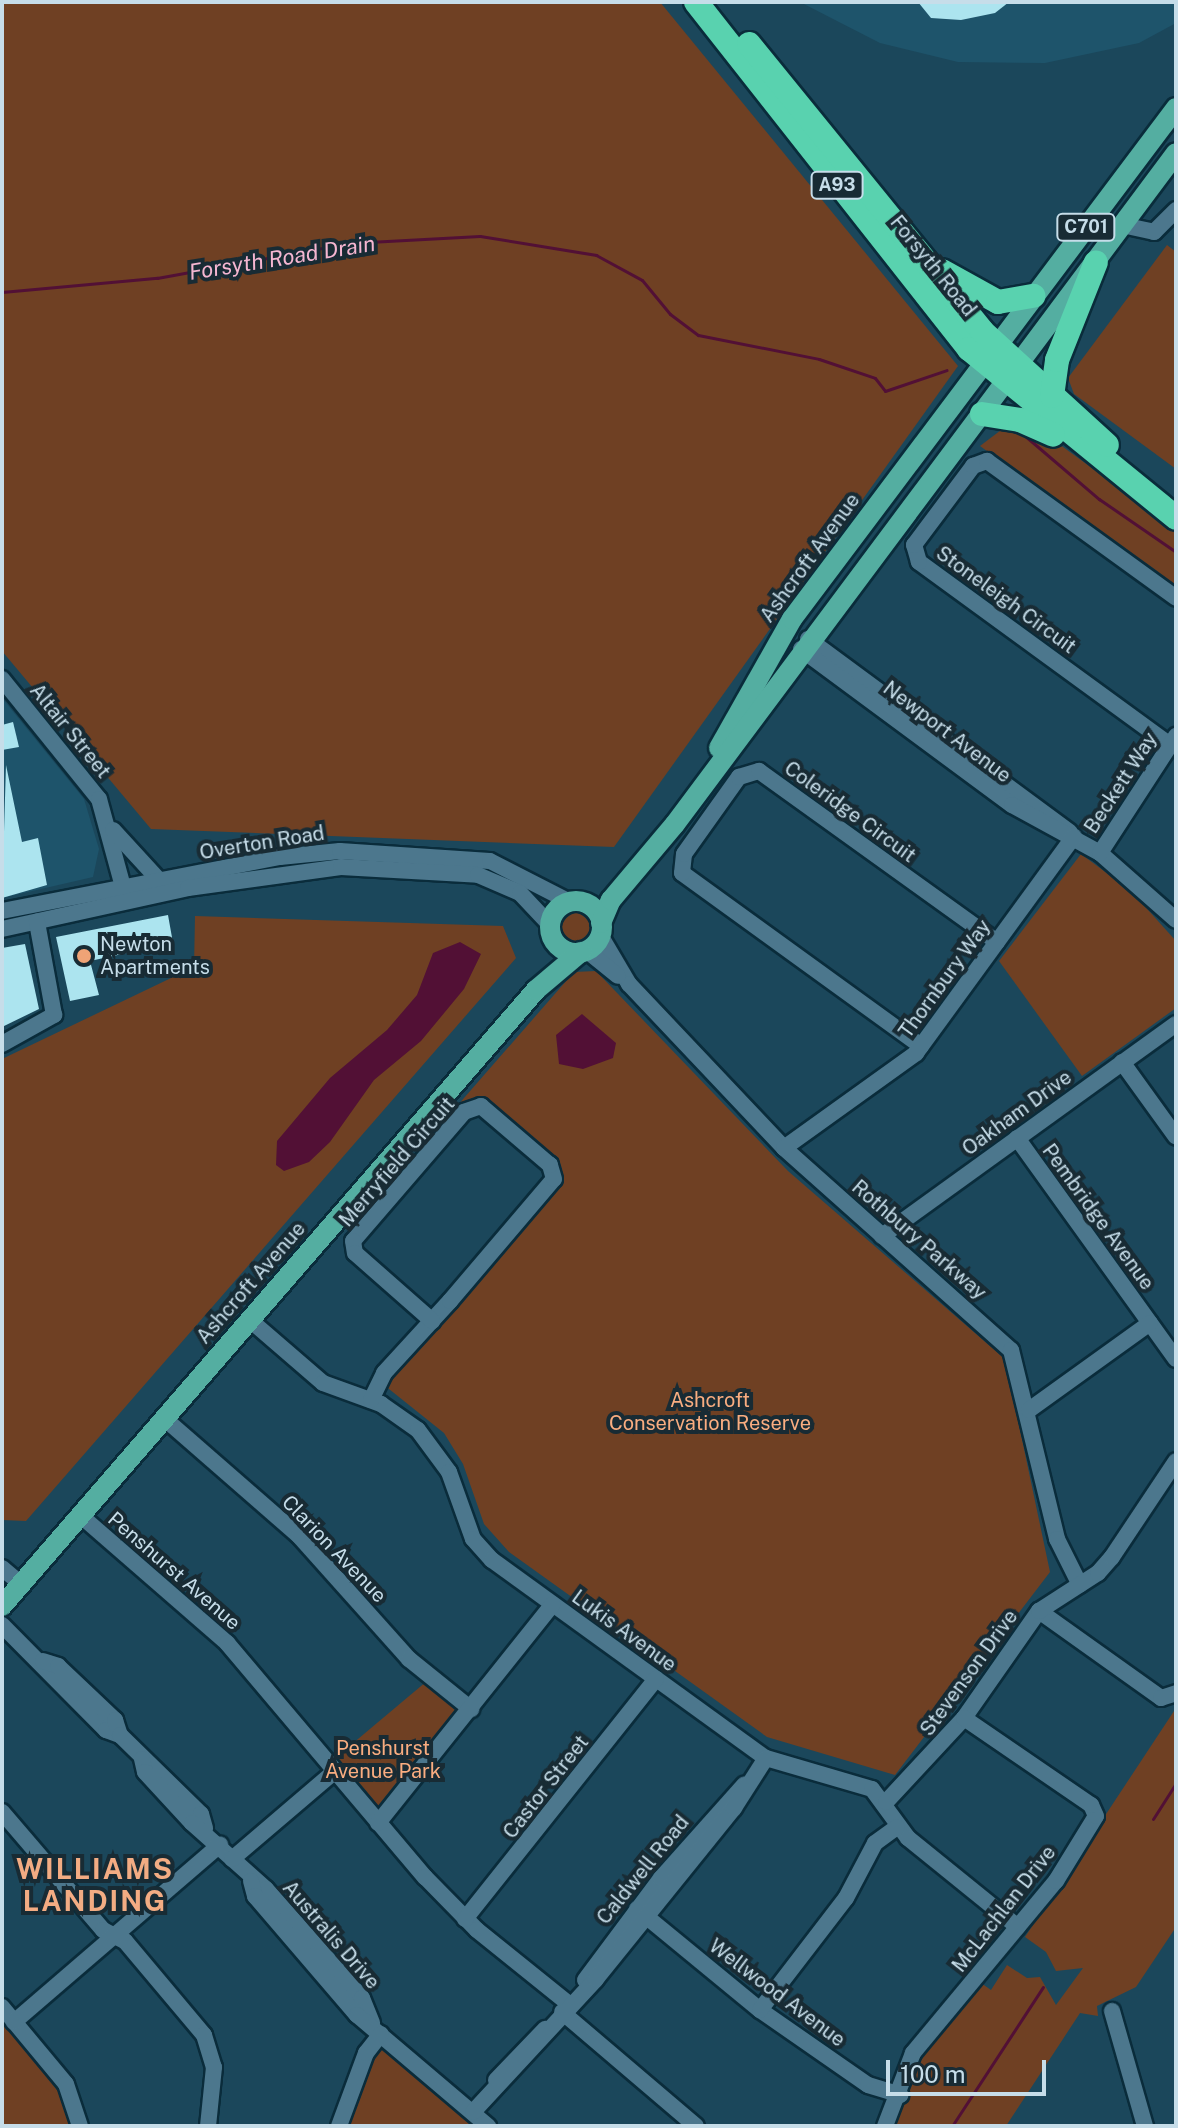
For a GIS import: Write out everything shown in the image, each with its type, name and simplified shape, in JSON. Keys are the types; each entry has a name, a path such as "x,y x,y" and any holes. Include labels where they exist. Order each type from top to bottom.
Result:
{"highway":[{"name":"Forsyth Road","path":"696,2 990,356 1111,468 1176,518"},
{"name":"Forsyth Road","path":"714,2 914,251 990,356"},
{"path":"914,251 986,298 1006,304 1033,296"},
{"path":"1052,396 1057,360 1096,262"},
{"name":"Forsyth Road","path":"1012,374 1052,396 1176,497"},
{"path":"982,414 1041,428 1111,468"}],"main road":[{"name":"C701","path":"990,356 1176,108"},
{"name":"C701","path":"1012,374 1176,153"},
{"name":"Ashcroft Avenue","path":"696,794 772,652 990,356"},
{"name":"Ashcroft Avenue","path":"2,1606 536,990 584,951 643,862 1012,374"},
{"path":"772,652 790,638 805,644"},
{"name":"Ashcroft Avenue","path":"536,990 556,910 577,902 643,862"},
{"path":"577,902 601,929"},
{"path":"552,933 584,951"}],"street":[{"path":"1122,225 1154,232 1176,210"},
{"name":"Stoneleigh Circuit","path":"1173,740 919,562 914,545 973,466 987,461 1176,598"},
{"name":"Newport Avenue","path":"805,644 1015,800 1100,853 1176,920"},
{"name":"Altair Street","path":"2,679 92,788 112,829 125,895"},
{"name":"Beckett Way","path":"1100,853 1173,740"},
{"name":"Coleridge Circuit","path":"921,1046 682,873 684,854 739,777 759,771 997,942"},
{"path":"112,829 159,880"},
{"name":"Thornbury Way","path":"784,1148 921,1046 1074,836"},
{"name":"Overton Road","path":"2,929 37,922 125,895 159,880 317,852 455,855 506,866 577,902"},
{"name":"Overton Road","path":"2,911 305,869 442,871 509,887 552,933"},
{"path":"2,1044 54,1015 37,922"},
{"name":"Rothbury Parkway","path":"601,929 629,984"},
{"name":"Rothbury Parkway","path":"584,951 629,984 784,1148 1011,1350 1029,1410 1057,1539 1080,1585"},
{"name":"Oakham Drive","path":"882,1236 1176,1024"},
{"path":"1122,1062 1176,1137"},
{"name":"Merryfield Circuit","path":"371,1400 384,1373 432,1321 554,1179 550,1165 481,1106 464,1112 353,1241 355,1253 432,1321"},
{"name":"Pembridge Avenue","path":"1017,1138 1176,1359"},
{"name":"Lukis Avenue","path":"250,1320 323,1383 371,1400 411,1422 436,1450 465,1523 485,1554 766,1758 795,1771 852,1780 886,1802"},
{"path":"1029,1410 1150,1323"},
{"name":"Clarion Avenue","path":"165,1419 299,1536 409,1659 471,1709"},
{"name":"Stevenson Drive","path":"886,1802 964,1718 1039,1611 1080,1585 1112,1557 1176,1461"},
{"name":"Penshurst Avenue","path":"80,1515 227,1643 378,1823 465,1919 696,2126"},
{"path":"2,1568 21,1584"},
{"path":"378,1823 553,1604"},
{"path":"1039,1611 1161,1698 1176,1693"},
{"name":"Australis Drive","path":"2,1625 43,1661 51,1676 106,1730 120,1735 142,1759 145,1772 192,1823 205,1828 251,1881 272,1916 357,2015 488,2126"},
{"name":"Castor Street","path":"465,1919 656,1679"},
{"name":"McLachlan Drive","path":"885,2126 900,2095 913,2053 1056,1881 1096,1813 964,1718"},
{"name":"Caldwell Road","path":"473,2112 493,2089 500,2071 548,2027 583,1989 642,1913 734,1808 745,1785 766,1758"},
{"path":"232,1859 335,1771"},
{"path":"886,1802 897,1827 1018,1927"},
{"path":"2,1812 114,1936 125,1941 209,2044 214,2076 208,2126"},
{"path":"760,2010 846,1898 875,1843 897,1827"},
{"path":"14,2022 220,1845"},
{"name":"Wellwood Avenue","path":"642,1913 760,2010 868,2085 900,2095"},
{"path":"2,2007 66,2084 80,2126"},
{"path":"1112,2011 1145,2126"},
{"path":"339,2126 376,2028"}],"shaded area":[{"path":"800,2 1176,2 1176,23 1139,43 1045,63 958,62 880,43"},
{"path":"2,698 84,799 99,849 93,877 2,898"},
{"path":"460,942 481,954 464,989 421,1041 374,1080 330,1142 309,1162 284,1171 276,1165 277,1141 330,1078 387,1030 417,995 433,953"},
{"path":"582,1014 616,1043 613,1058 583,1069 559,1064 556,1035"}],"green space":[{"path":"2,2 660,2 958,366 614,847 151,829 2,651"},
{"path":"1167,245 1176,252 1176,469 1074,394 1068,378"},
{"path":"1005,427 1041,431 1176,529 1176,589 980,446"},
{"path":"1081,854 1131,891 1176,941 1176,1008 1082,1076 999,961"},
{"path":"576,910 587,915 592,926 587,937 576,942 565,937 560,926 565,915"},
{"path":"195,916 503,926 516,958 26,1521 2,1520 2,1059 194,967"},
{"name":"Ashcroft Conservation Reserve","path":"596,971 788,1171 1005,1359 1050,1572 895,1775 767,1737 509,1552 484,1524 463,1464 444,1433 384,1385 561,1173 481,1100 471,1099 348,1231 574,972"},
{"name":"Penshurst Avenue Park","path":"427,1681 460,1713 383,1810 376,1810 333,1760"},
{"path":"1176,1708 1176,1927 1136,1987 1097,2006 1098,2016 1080,2013 1006,2126 894,2126 918,2060 981,1983 991,1990 1007,1965 1027,1978 1040,1977 1056,2005 1083,1968 1056,1971 1046,1952 1025,1937"},
{"path":"2,2014 55,2075 76,2126 2,2126"},
{"path":"384,2047 481,2126 346,2126 367,2065"}],"building":[{"path":"918,2 1009,2 995,13 961,20 931,18"},
{"path":"13,722 19,747 2,750 2,725"},
{"path":"6,765 22,842 38,838 47,885 2,898"},
{"name":"Newton Apartments","path":"168,915 173,943 90,961 99,995 70,1001 56,937"},
{"path":"25,944 39,1009 2,1027 2,948"}],"waterway":[{"name":"Forsyth Road Drain","path":"2,292 157,278 350,243 480,236 596,255 642,280 670,314 698,335 819,359 875,378 885,391 947,370"},
{"name":"Forsyth Road Drain","path":"1024,435 1099,499 1176,552"},
{"path":"1153,1819 1176,1783"},
{"path":"952,2126 1043,1987"}],"place":[{"name":"Newton Apartments","path":"84,956"}],"district":[{"name":"WILLIAMS LANDING","path":"95,1885"}]}
